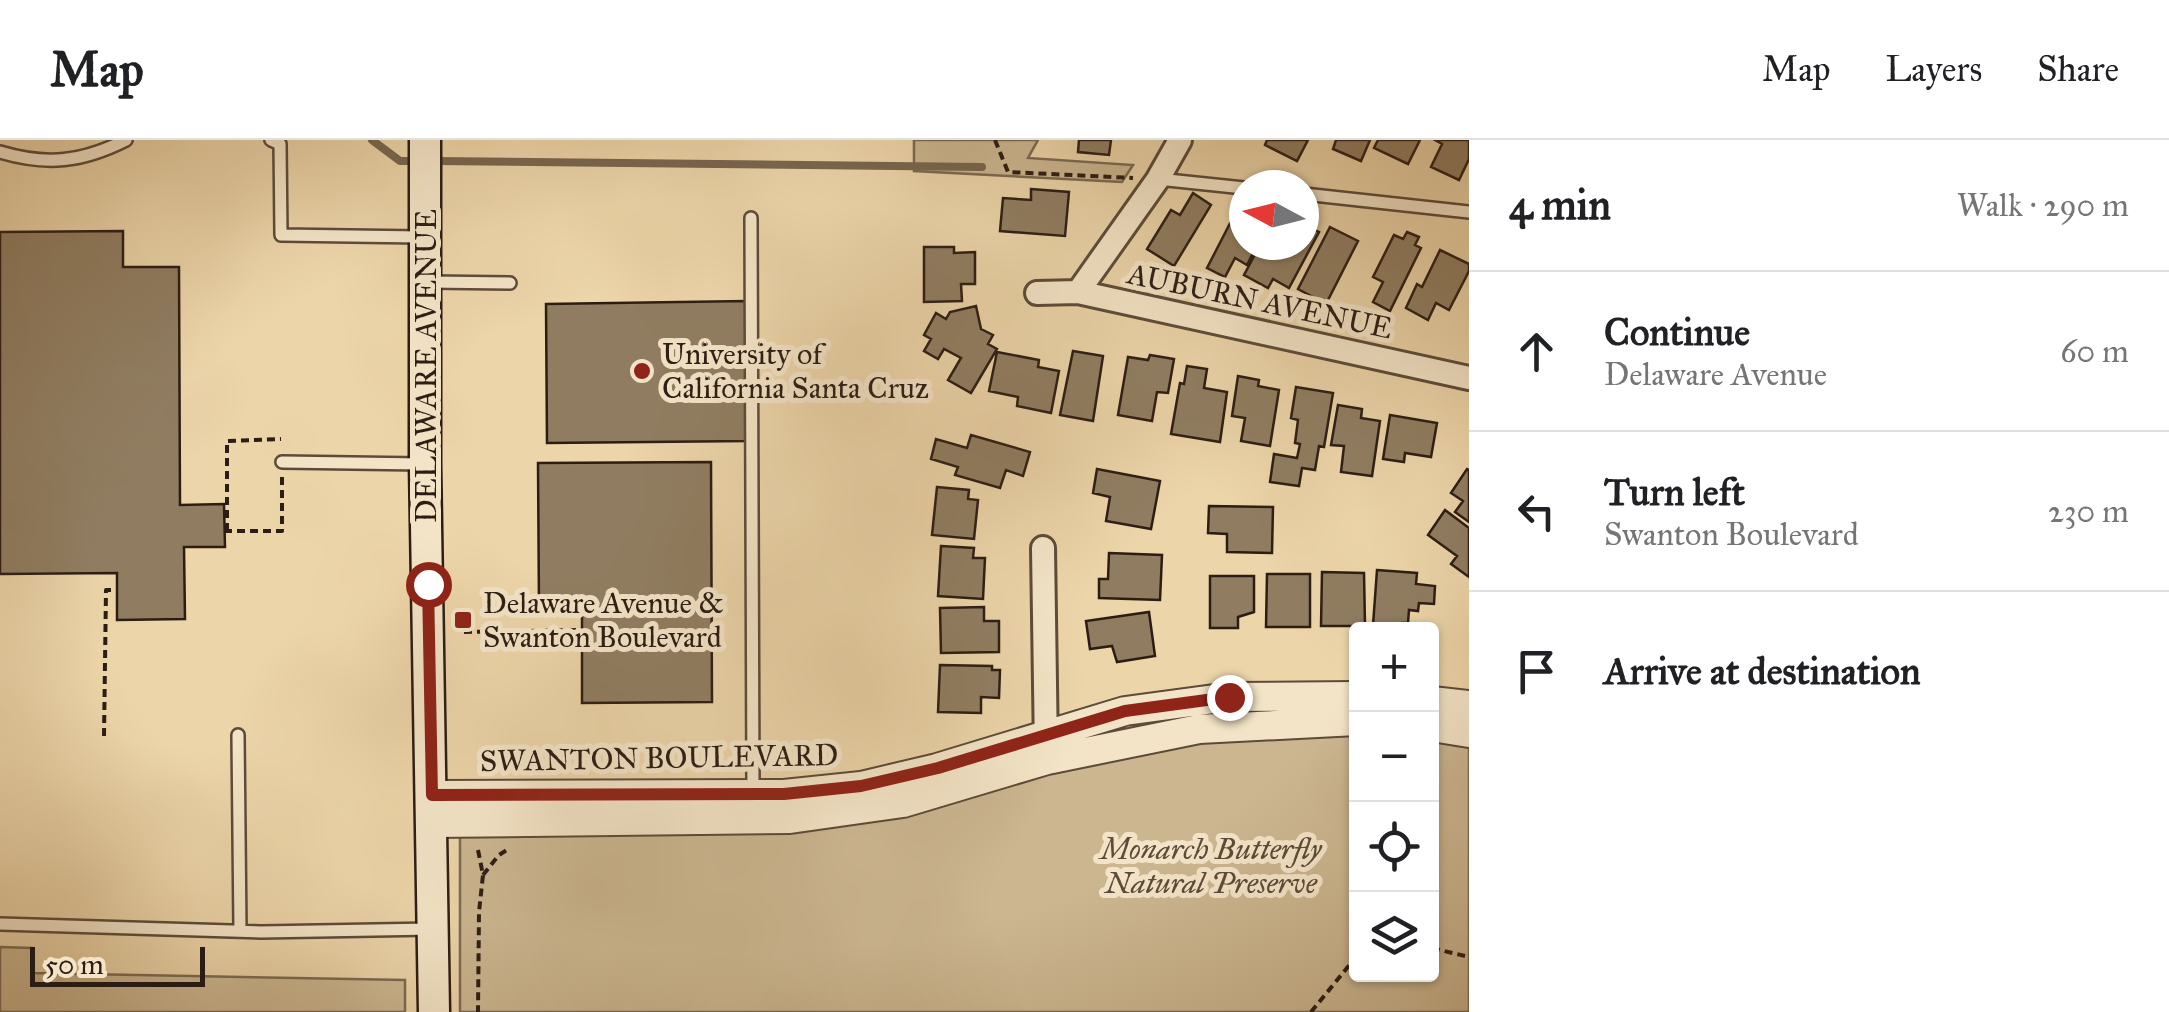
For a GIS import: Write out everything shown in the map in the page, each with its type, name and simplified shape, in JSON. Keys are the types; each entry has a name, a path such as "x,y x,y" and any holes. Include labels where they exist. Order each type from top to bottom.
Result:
{"main road":[{"name":"DELAWARE AVENUE","path":"425,140 425,464 434,1012"}],"street":[{"path":"1078,292 1158,180 1180,140"},
{"name":"AUBURN AVENUE","path":"1037,294 1078,292 1469,378"},
{"path":"1043,548 1046,748"},
{"name":"SWANTON BOULEVARD","path":"432,809 790,819 903,803 1046,748 1125,711 1229,697 1349,696"},
{"name":"SWANTON BOULEVARD","path":"432,809 861,786 1046,748 1199,729 1349,721"}],"lane":[{"path":"0,152 36,162 98,154 126,140"},
{"path":"271,140 280,144 280,235 425,237"},
{"path":"1158,180 1229,187"},
{"path":"1319,196 1469,212"},
{"path":"751,218 753,794"},
{"path":"425,282 510,283"},
{"path":"282,462 425,464"},
{"path":"238,735 240,931"},
{"path":"0,924 240,931 432,929"}],"path":[{"path":"995,140 1008,172 1158,180"},
{"path":"281,439 227,440 226,530 282,531 282,462"},
{"path":"104,736 106,590 117,590"},
{"path":"464,632 582,630"},
{"path":"478,850 484,874 479,912 478,1012"},
{"path":"1439,950 1469,957"},
{"path":"1311,1012 1349,966"}],"green space":[{"path":"914,140 1038,140 1028,158 1133,165 1122,182 914,171"},
{"name":"Monarch Butterfly Natural Preserve","path":"1349,717 1349,982 1439,982 1439,721 1469,725 1469,1012 460,1012 460,815 797,812 1064,746"},
{"path":"0,947 32,948 32,973 405,980 405,1012 0,1012"}],"building":[{"path":"1079,140 1111,140 1109,155 1078,152"},
{"path":"1267,140 1308,140 1297,161 1265,145"},
{"path":"1336,140 1370,140 1361,161 1333,149"},
{"path":"1378,140 1420,140 1408,164 1374,148"},
{"path":"1435,140 1469,140 1469,159 1459,180 1431,167 1442,144"},
{"path":"1031,189 1069,192 1065,236 1000,231 1003,198 1031,200"},
{"path":"1193,193 1211,205 1174,266 1147,249 1171,210 1180,215"},
{"path":"1229,225 1229,260 1234,260 1225,277 1207,268"},
{"path":"1330,227 1358,241 1326,304 1298,289 1313,260 1319,260 1319,248"},
{"path":"123,231 123,267 179,267 180,505 224,504 225,547 184,547 185,619 117,620 117,573 0,574 0,232"},
{"path":"1407,232 1419,237 1415,245 1421,248 1390,311 1373,302 1383,282 1373,277 1394,235 1403,239"},
{"path":"924,247 954,247 954,253 975,252 975,284 961,284 962,301 924,302"},
{"path":"1440,250 1469,264 1469,271 1449,310 1436,303 1428,320 1406,308 1417,284 1422,287"},
{"path":"1252,260 1304,260 1289,288 1273,279 1268,288 1244,275"},
{"name":"University of California Santa Cruz","path":"746,301 748,441 547,443 546,304"},
{"path":"976,306 981,329 993,335 988,344 997,349 971,393 948,380 961,358 944,349 938,359 924,351 931,339 924,335 936,313 946,319 950,312"},
{"path":"1073,351 1103,356 1093,421 1060,415"},
{"path":"997,352 1039,360 1038,367 1059,371 1051,413 1017,406 1018,397 989,391"},
{"path":"1150,355 1174,359 1168,393 1157,392 1152,421 1118,415 1128,357 1148,360"},
{"path":"1187,366 1207,369 1204,388 1227,392 1220,442 1171,434"},
{"path":"1238,376 1259,380 1258,386 1279,390 1270,446 1241,441 1245,418 1232,416"},
{"path":"1296,387 1333,393 1324,447 1319,446 1315,470 1302,468 1299,486 1270,482 1274,454 1297,458 1298,420 1291,418"},
{"path":"1338,405 1362,409 1361,418 1380,421 1372,476 1341,472 1344,446 1331,445"},
{"path":"1390,415 1437,423 1431,457 1405,453 1404,462 1383,459"},
{"path":"971,435 1030,452 1023,476 1006,470 1000,488 955,475 958,467 931,459 936,439 967,448"},
{"path":"711,462 712,702 582,703 582,609 539,609 538,463"},
{"path":"1097,469 1160,481 1151,529 1106,521 1110,497 1093,493"},
{"path":"1467,469 1469,522 1455,512 1463,501 1451,493"},
{"path":"937,487 969,490 968,499 978,500 974,539 932,535"},
{"path":"1209,506 1273,507 1272,553 1227,552 1227,534 1208,533"},
{"path":"1445,510 1469,528 1469,577 1451,564 1457,556 1428,535"},
{"path":"941,546 974,548 973,558 985,558 983,599 938,596"},
{"path":"1109,553 1162,555 1160,600 1099,598 1099,579 1108,579"},
{"path":"1377,570 1417,573 1416,584 1435,586 1434,604 1419,603 1418,611 1409,610 1408,622 1373,622"},
{"path":"1322,572 1364,573 1365,622 1321,626"},
{"path":"1267,574 1310,574 1310,627 1266,627"},
{"path":"1210,576 1254,576 1254,612 1238,617 1238,628 1210,628"},
{"path":"984,607 984,621 999,621 999,652 941,653 940,608"},
{"path":"1149,612 1155,656 1117,662 1112,646 1090,649 1086,621"},
{"path":"940,665 992,666 992,670 1000,670 999,698 981,697 981,713 938,712"}],"waterway":[{"path":"372,140 400,161 420,161"},
{"path":"434,161 982,167"}],"place":[{"name":"University of California Santa Cruz","path":"642,371"},
{"name":"Delaware Avenue & Swanton Boulevard","path":"463,620"}],"route":[{"path":"428,584 432,795 784,794 861,786 938,768 1125,711 1229,697"}]}
